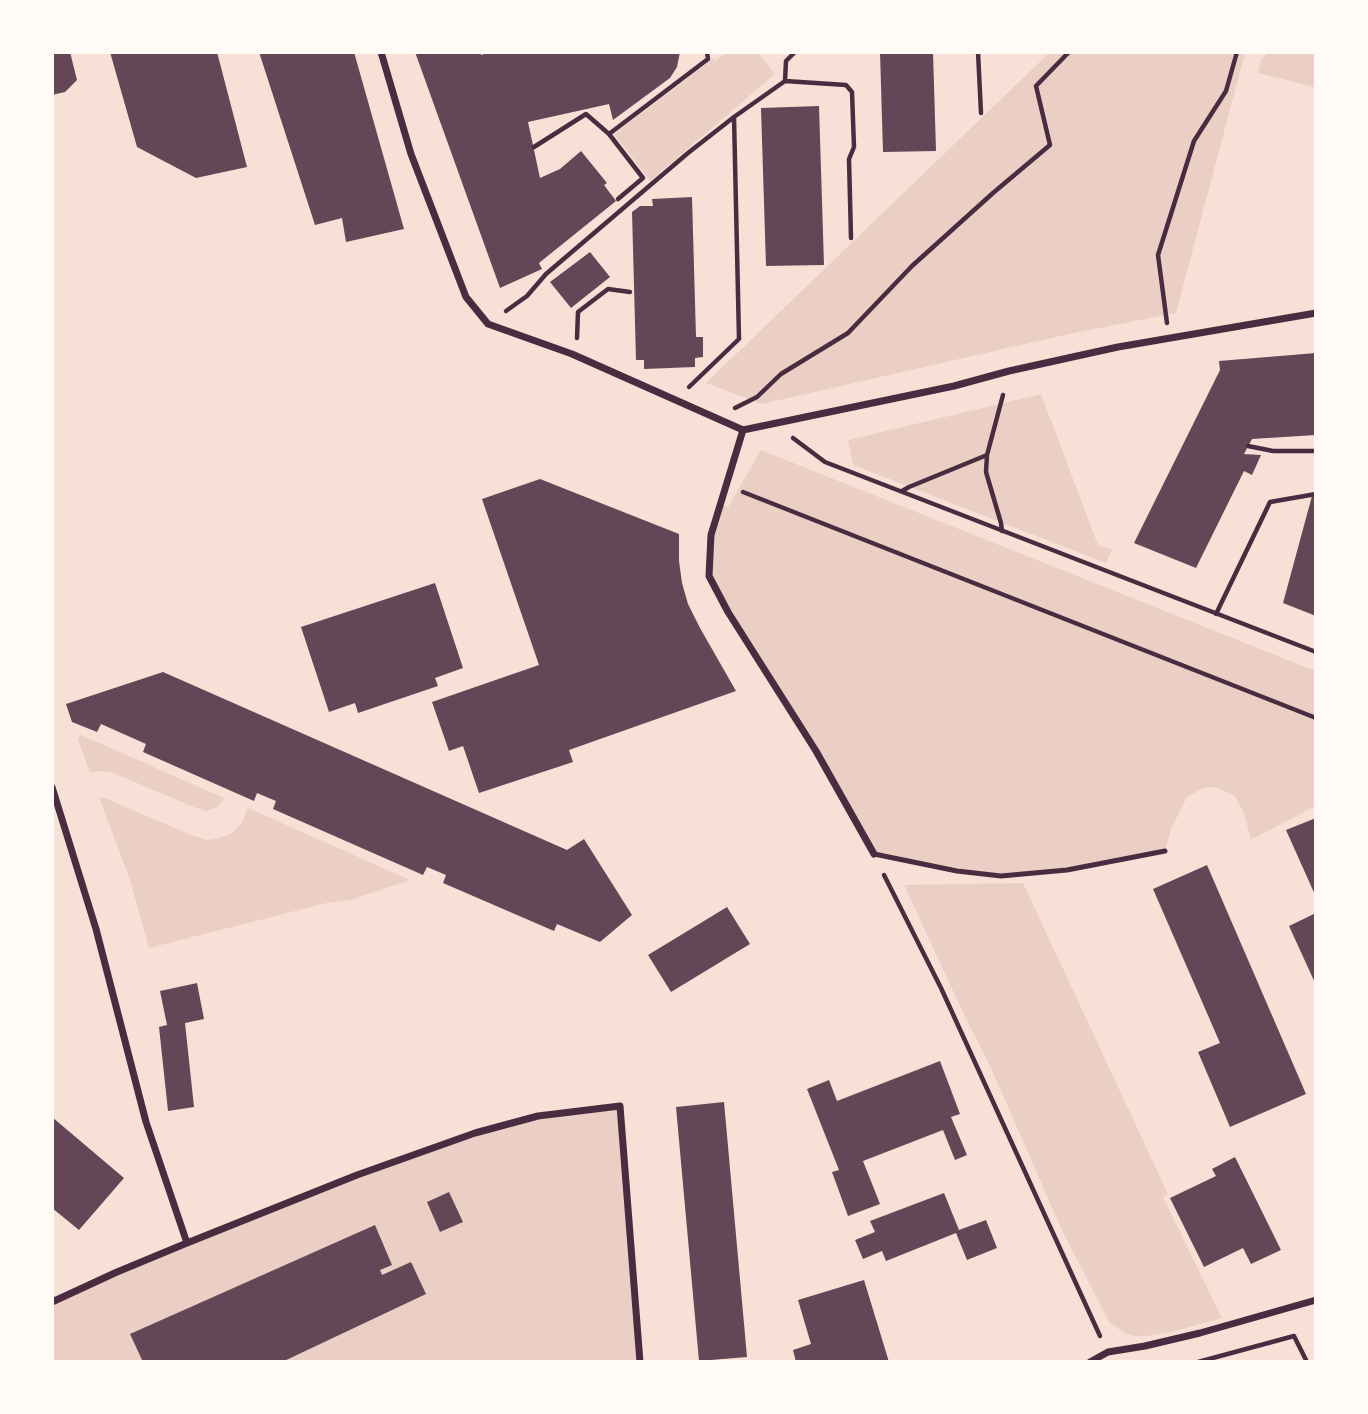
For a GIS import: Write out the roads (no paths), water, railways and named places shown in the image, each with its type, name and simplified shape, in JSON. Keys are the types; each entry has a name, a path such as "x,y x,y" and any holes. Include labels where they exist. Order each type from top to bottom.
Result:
{"street":[{"path":"380,52 411,154 466,297 488,324 572,354 743,430 954,387 1023,368 1170,337 1315,313"},
{"path":"743,430 710,535 709,576 728,612 816,751 874,855"},
{"path":"52,787 96,929 146,1122 187,1243"},
{"path":"52,1302 117,1272 357,1175 475,1133 538,1116 620,1105 640,1362"},
{"path":"1090,1362 1108,1352 1200,1333 1315,1300"}],"lane":[{"path":"874,855 957,871 1001,876 1067,870 1165,851"}]}
